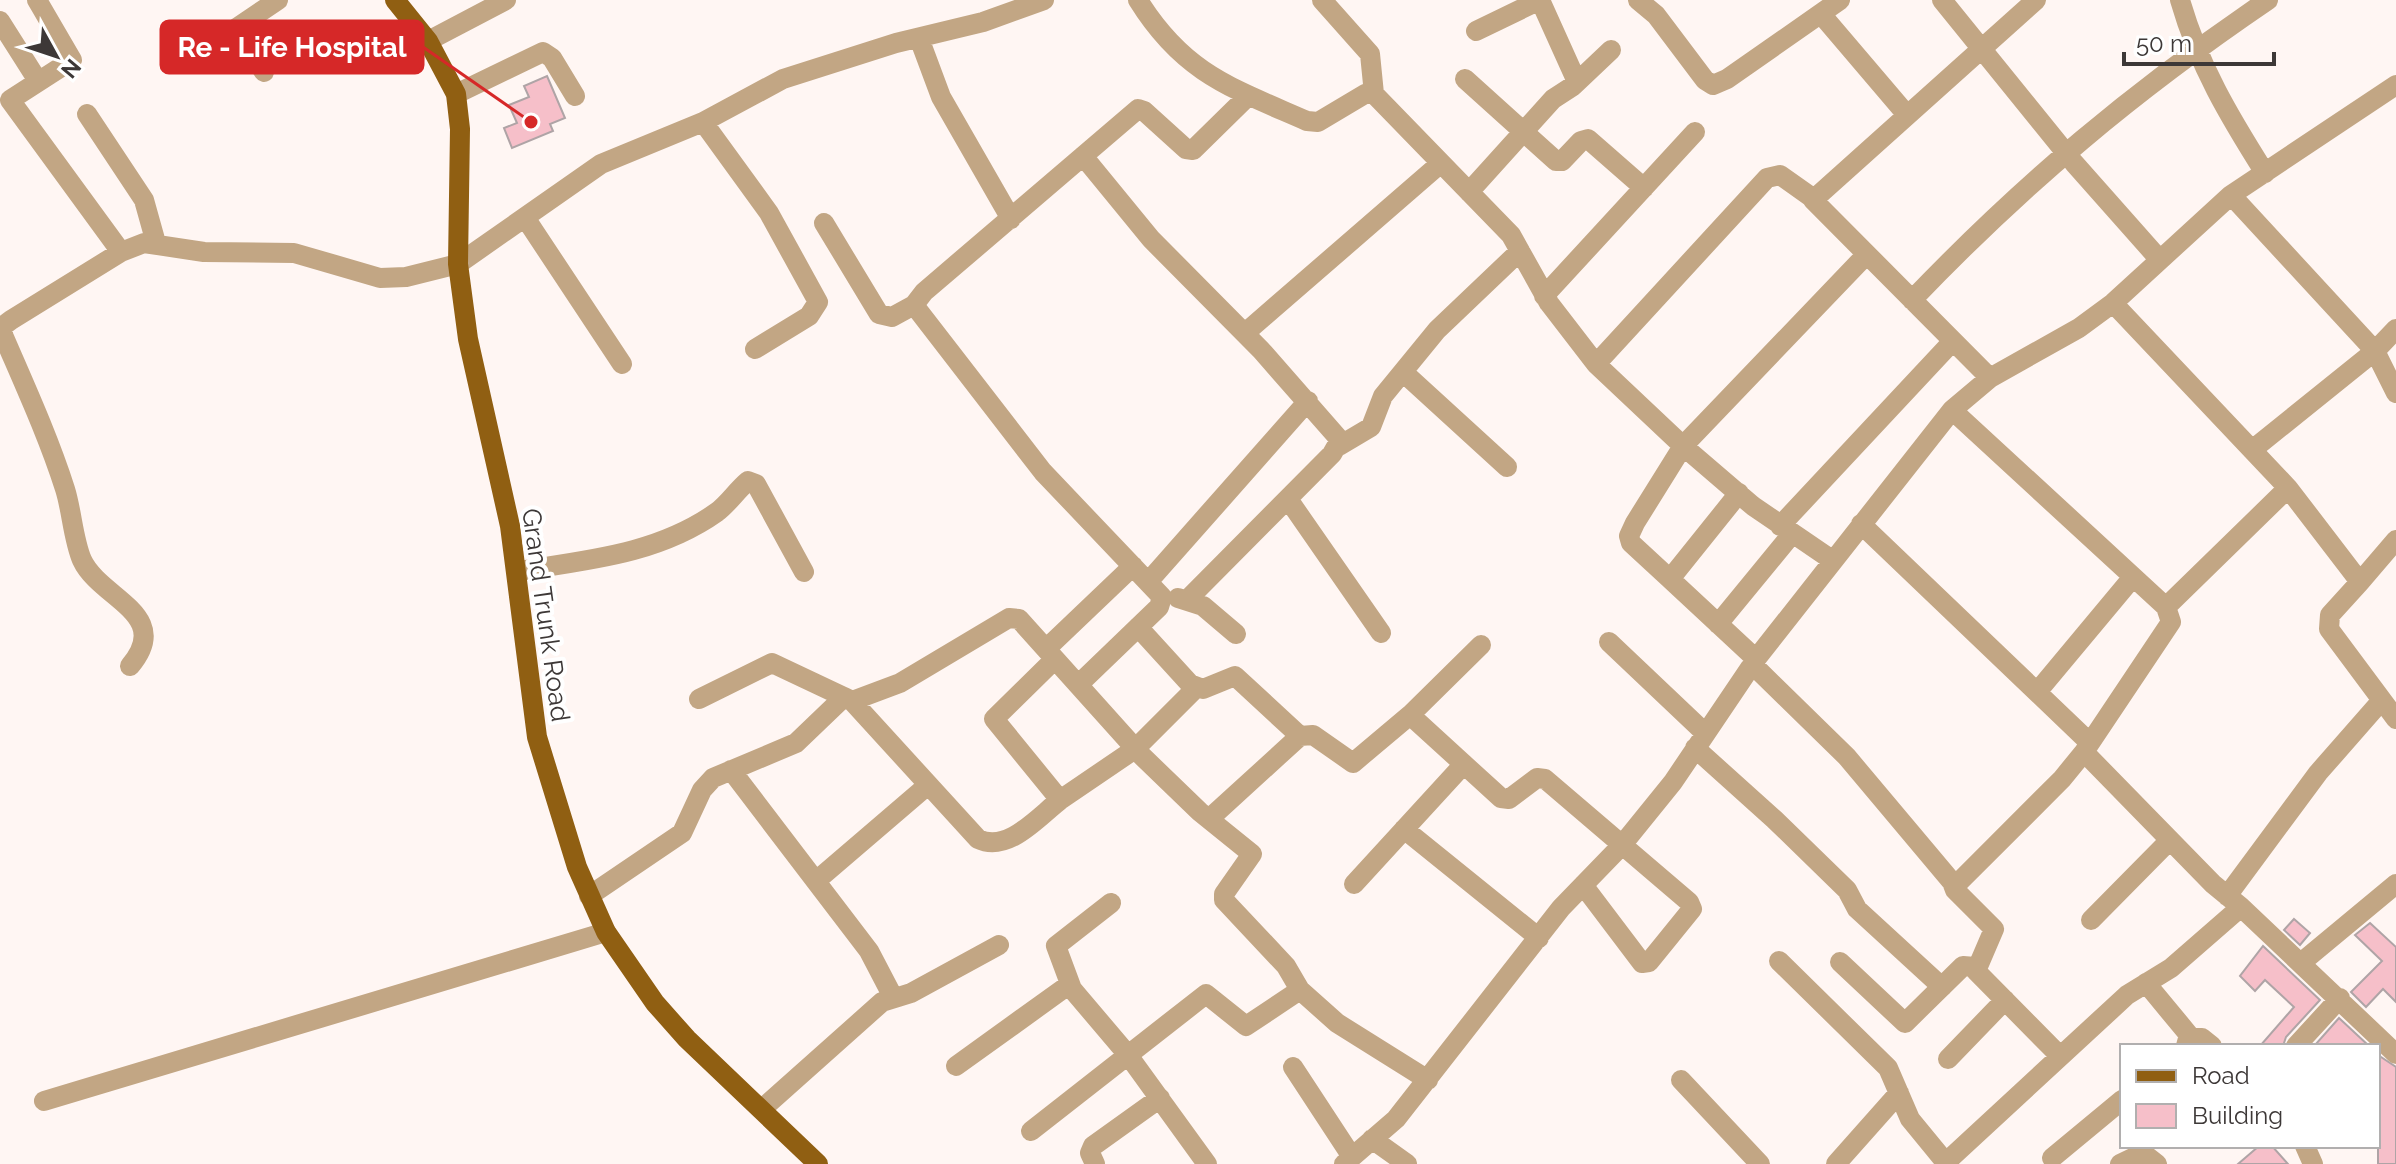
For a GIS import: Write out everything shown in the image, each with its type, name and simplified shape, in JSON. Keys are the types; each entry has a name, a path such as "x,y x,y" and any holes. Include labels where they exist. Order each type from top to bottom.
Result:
{"main road":[{"name":"Grand Trunk Road","path":"395,0 428,41 456,94 460,129 458,264 468,339 518,571 529,693 537,737 559,816 589,896 629,971 671,1021 818,1164"}],"street":[{"path":"37,0 72,58 10,100 121,252"},
{"path":"264,72 235,29 278,0"},
{"path":"428,41 506,0"},
{"path":"130,666 142,652 144,640 140,623 131,608 93,576 82,560 62,480 1,329 121,252 156,243 204,252 294,253 380,278 406,277 458,264 601,164 703,122 783,79 983,22 1044,0"},
{"path":"1138,0 1169,45 1197,66 1248,96 1312,122 1365,94 1374,94"},
{"path":"1322,0 1370,54 1374,94 1511,235 1544,296 1596,364 1683,446 1739,493 1786,530 1832,560"},
{"path":"1476,31 1540,0 1577,82"},
{"path":"1638,0 1656,15 1705,80 1713,85 1727,79 1840,0"},
{"path":"1942,0 2064,152 2159,259"},
{"path":"1814,199 2036,0"},
{"path":"2180,0 2194,50 2228,115 2265,173"},
{"path":"1912,300 2064,152 2194,50 2268,0"},
{"path":"1821,14 1907,115"},
{"path":"0,21 38,81"},
{"path":"919,38 941,97 1011,219"},
{"path":"1469,192 1556,97 1611,50"},
{"path":"456,94 545,52 575,96"},
{"path":"1465,79 1559,162 1581,141 1588,139 1644,188"},
{"path":"1293,1067 1348,1160 1396,1119 1539,938 1583,885 1622,845 1700,741 1754,662 1952,410 1990,378 2079,328 2113,303 2231,195 2396,85"},
{"path":"824,223 879,314 892,317 914,305 924,292 1139,109 1186,149 1193,150 1248,96"},
{"path":"87,114 144,200 156,243"},
{"path":"703,122 769,213 818,302 809,316 755,349"},
{"path":"1544,296 1695,132"},
{"path":"1083,156 1151,239 1308,401 1336,433 1339,446"},
{"path":"1245,333 1441,163"},
{"path":"1596,364 1767,178 1780,175 1814,199 1990,378"},
{"path":"2231,195 2375,351 2396,393"},
{"path":"526,219 622,364"},
{"path":"1188,599 1339,446 1371,427 1383,396 1448,317 1520,251"},
{"path":"1866,255 1683,446 1629,536 1631,543 1718,624 1847,757 1952,882 1953,888 1994,929 1975,967"},
{"path":"2113,303 2288,488 2360,582"},
{"path":"914,305 1043,472 1162,597 1188,599 1203,606 1236,634"},
{"path":"2252,450 2375,351 2396,329"},
{"path":"1718,624 1786,530 1952,342"},
{"path":"1403,372 1507,467"},
{"path":"1060,800 994,719 1051,653 1140,574 1308,401"},
{"path":"1952,410 2166,607 2171,622 2087,748 2062,779 1959,882 1952,882"},
{"path":"518,571 600,559 666,541 716,513 748,481 756,484 804,572"},
{"path":"2166,607 2288,488"},
{"path":"1670,579 1739,493"},
{"path":"1288,499 1381,633"},
{"path":"1861,524 2037,692 2170,840 2390,1048"},
{"path":"2396,540 2330,615 2328,624 2396,719"},
{"path":"2037,692 2133,577"},
{"path":"1079,684 1159,607 1162,597"},
{"path":"589,896 682,833 702,790 713,778 796,743 848,699 900,683 1009,618 1019,619 1029,626 1135,749 1209,819 1253,854 1224,894 1224,900 1286,966 1300,990 1337,1023 1428,1080"},
{"path":"1138,627 1196,688 1203,689 1235,676 1300,736"},
{"path":"1609,642 1774,819 1847,890 1857,909 1942,987"},
{"path":"1209,819 1300,736 1313,735 1353,763 1410,715 1481,645"},
{"path":"699,699 772,663 848,699 978,839 989,844 1008,840 1135,749 1196,688"},
{"path":"1779,961 1888,1068 1916,1129 1946,1164 2127,995 2171,968 2234,901 2318,773 2382,700"},
{"path":"1410,715 1505,799 1537,778 1545,779 1692,907 1649,962 1640,961 1583,885"},
{"path":"1354,884 1464,764"},
{"path":"731,770 869,951 893,997"},
{"path":"816,881 928,785"},
{"path":"1404,829 1539,938"},
{"path":"2091,920 2170,840"},
{"path":"2302,962 2396,884"},
{"path":"1111,903 1056,946 1072,989 1128,1055 1207,1164"},
{"path":"44,1101 606,932"},
{"path":"762,1109 882,1002 911,993 999,945"},
{"path":"1840,962 1905,1023 1963,966 1975,967 2060,1056"},
{"path":"2146,983 2188,1042 2202,1038 2210,1044"},
{"path":"956,1066 1063,989 1072,989"},
{"path":"1031,1131 1203,995 1212,996 1246,1026 1300,990"},
{"path":"2298,1044 2340,998"},
{"path":"1948,1059 2005,1000"},
{"path":"1681,1080 1760,1164"},
{"path":"1836,1164 1899,1093"},
{"path":"1095,1164 1090,1153 1093,1146 1160,1098"},
{"path":"2052,1158 2120,1102"},
{"path":"1372,1139 1407,1164"},
{"path":"2120,1164 2143,1153 2157,1164"}],"building":[{"path":"547,76 565,118 550,124 553,131 512,148 504,128 517,123 509,105 529,97 524,86"},
{"path":"2294,919 2310,933 2300,945 2284,930"},
{"path":"2370,923 2396,947 2396,1002 2383,989 2366,1007 2351,992 2382,961 2355,935"},
{"path":"2263,946 2320,1000 2286,1037 2284,1044 2262,1044 2294,1007 2265,980 2255,991 2240,976"},
{"path":"2339,1018 2367,1044 2316,1044"},
{"path":"2380,1056 2396,1067 2396,1164 2378,1164"},
{"path":"2257,1148 2274,1148 2288,1164 2238,1164"}],"place":[{"name":"Re - Life Hospital","path":"531,122"}]}
